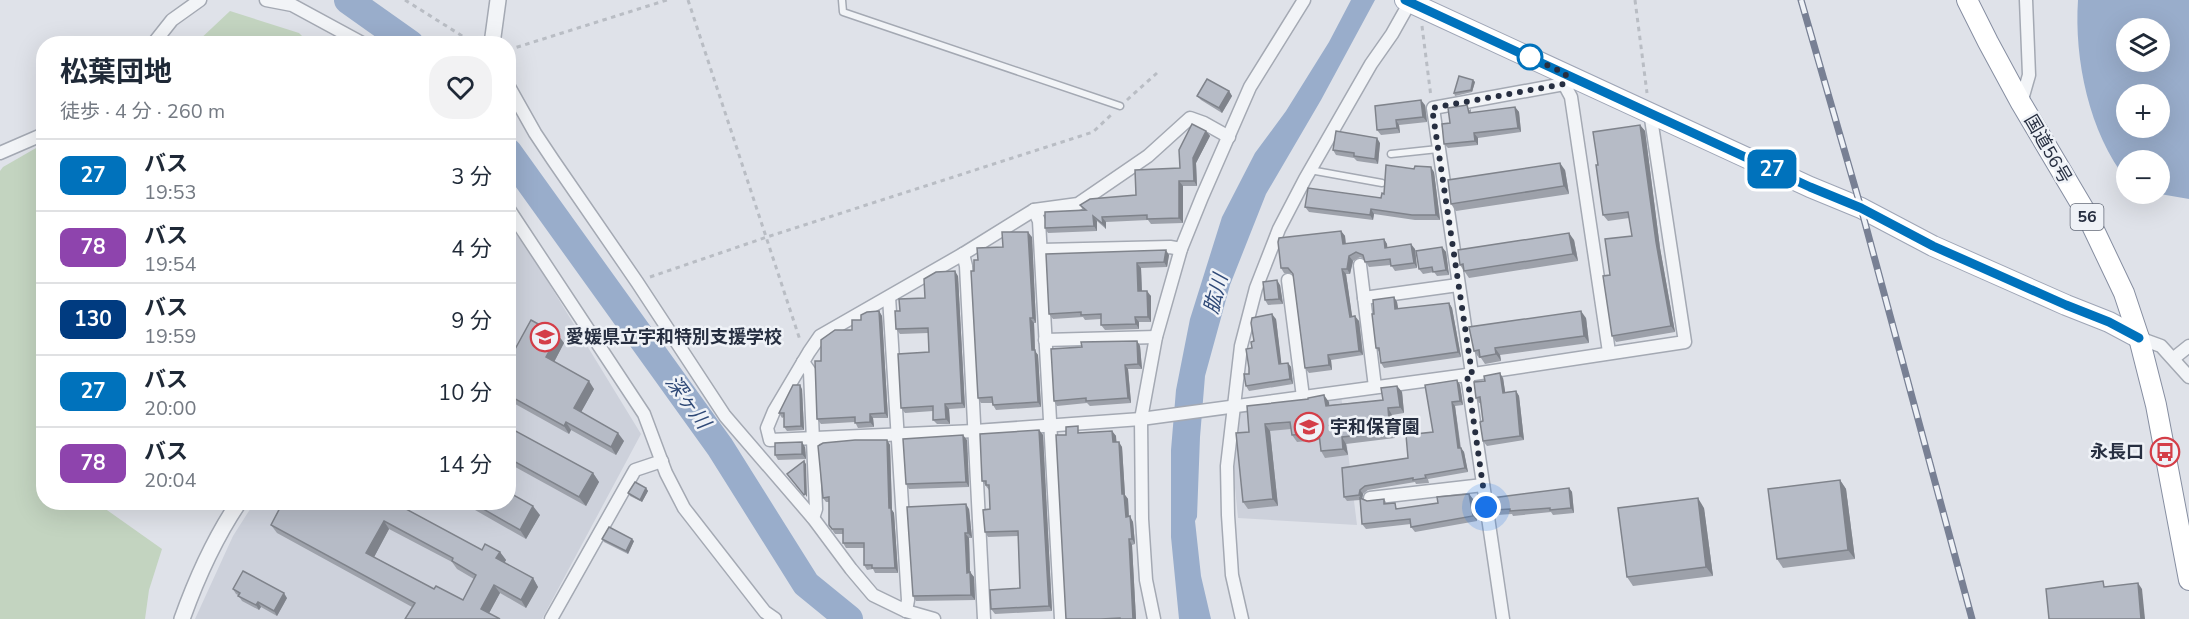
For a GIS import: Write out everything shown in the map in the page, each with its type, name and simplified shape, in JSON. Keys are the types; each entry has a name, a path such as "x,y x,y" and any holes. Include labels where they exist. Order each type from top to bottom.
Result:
{"main road":[{"name":"国道56号","path":"1967,0 2021,103 2085,211 2124,293 2139,338 2156,405 2189,580"},
{"path":"1411,3 1565,79 1650,112 1810,187 1861,208 1933,246 2109,322 2139,338"}],"street":[{"path":"159,36 172,20 200,0"},
{"path":"266,0 292,5 349,36"},
{"path":"493,36 498,0"},
{"path":"1154,619 1146,580 1142,519 1141,419 1156,337 1180,249 1202,196 1250,87 1304,0"},
{"path":"2021,103 2029,75 2026,0"},
{"path":"1242,619 1232,575 1227,466 1231,406 1241,346 1256,288 1279,229 1310,170 1371,64 1411,3"},
{"path":"1503,619 1432,108 1565,79 1571,97 1609,352"},
{"path":"516,99 535,133 725,416 813,518 850,569 873,595 906,611 934,619"},
{"path":"770,440 814,440 975,431 1141,419 1469,375 1684,342 1650,112"},
{"path":"765,462 770,440 767,428 820,336 963,254 1034,210 1078,204 1148,156 1190,117 1229,137"},
{"path":"0,153 36,137"},
{"path":"1034,210 1039,221 1041,250 1061,619"},
{"path":"516,220 644,414 662,461 684,508 765,612 775,619"},
{"path":"1041,250 1170,247 1180,249"},
{"path":"963,254 966,266 984,619"},
{"path":"1360,265 1375,387"},
{"path":"1288,280 1303,397"},
{"path":"1364,298 1458,285"},
{"path":"889,297 908,600 906,611"},
{"path":"1046,340 1156,337"},
{"path":"2139,338 2161,346 2189,377"},
{"path":"2174,358 2189,346"},
{"path":"806,357 810,372 814,440 816,509 813,518"},
{"path":"551,619 635,470 662,461"},
{"path":"1370,498 1483,485"},
{"path":"182,619 195,583 220,530 234,510"}],"lane":[{"path":"842,0 843,12 1120,106"},
{"path":"1391,154 1438,148"},
{"path":"1310,170 1382,183"}],"path":[{"path":"405,0 462,36"},
{"path":"516,47 667,0"},
{"path":"688,0 806,357"},
{"path":"1635,0 1650,112"},
{"path":"1411,3 1432,108"},
{"path":"637,282 767,237 1093,132 1157,73"}],"shaded area":[{"name":"愛媛県立宇和特別支援学校","path":"516,234 523,241 641,434 542,619 195,619 233,536 250,510 516,510"},
{"path":"1341,395 1357,525 1238,518 1233,467 1240,409"}],"green space":[{"path":"230,11 299,33 302,36 203,36"},
{"path":"36,148 36,510 107,510 162,549 149,590 145,619 0,619 0,171"}],"water":[{"name":"肱川","path":"1351,0 1375,0 1321,100 1266,194 1230,285 1205,376 1195,521 1201,576 1211,619 1179,619 1171,537 1171,450 1176,390 1190,319 1222,217 1255,153 1286,111 1329,42"},
{"path":"2078,0 2189,0 2189,199 2170,196 2170,150 2116,150 2116,164 2094,118 2082,70"}],"building":[{"path":"1459,76 1473,80 1471,90 1454,93"},
{"path":"1207,79 1229,91 1219,108 1197,96"},
{"path":"1421,100 1423,117 1396,120 1397,128 1377,130 1375,106"},
{"path":"1467,105 1469,113 1515,107 1518,128 1474,133 1475,141 1444,144 1442,124 1450,123 1448,108"},
{"path":"1192,124 1206,131 1193,158 1194,181 1179,181 1179,218 1147,219 1147,215 1102,217 1103,224 1093,216 1094,226 1045,228 1045,212 1086,210 1080,205 1090,199 1136,195 1135,170 1180,168 1179,150"},
{"path":"1640,125 1656,242 1671,326 1612,336 1603,276 1610,275 1605,239 1632,236 1628,212 1603,215 1593,132"},
{"path":"1336,131 1377,138 1375,159 1333,150"},
{"path":"1560,163 1564,186 1451,204 1448,180"},
{"path":"1386,165 1414,169 1415,166 1431,167 1436,215 1412,215 1371,209 1370,215 1305,207 1308,188 1381,198 1382,193 1384,194"},
{"path":"1341,231 1343,244 1384,239 1385,248 1411,244 1414,263 1391,266 1390,259 1365,262 1363,255 1356,252 1349,256 1347,269 1342,269 1350,317 1355,316 1359,351 1328,355 1329,365 1305,368 1293,274 1288,268 1281,268 1279,238"},
{"path":"1002,232 1028,232 1033,318 1030,318 1032,350 1035,350 1038,402 993,405 992,397 978,398 971,271 974,271 974,260 978,260 977,248 1003,247"},
{"path":"1569,233 1573,254 1464,271 1463,264 1460,265 1458,250"},
{"path":"1442,247 1446,270 1433,272 1432,267 1419,269 1416,251"},
{"path":"1166,250 1164,262 1137,263 1138,291 1147,291 1148,317 1135,317 1136,324 1101,325 1101,314 1081,315 1081,312 1049,314 1046,254"},
{"path":"955,271 962,403 945,404 946,419 933,420 933,406 901,408 898,354 929,352 928,328 896,329 895,311 900,311 899,299 925,298 924,279 936,272"},
{"path":"1277,280 1279,299 1265,300 1263,282"},
{"path":"1394,297 1395,309 1449,303 1458,352 1381,363 1379,348 1376,348 1372,314 1374,314 1373,300"},
{"path":"879,311 885,413 870,414 870,422 855,423 855,417 817,419 815,361 821,361 821,340 835,330 852,330 852,320 861,320 861,315 867,312"},
{"path":"1581,311 1584,336 1495,348 1496,354 1480,357 1479,350 1474,351 1469,327"},
{"path":"1272,314 1279,364 1288,363 1290,379 1246,386 1244,374 1249,374 1249,368 1246,349 1252,348 1251,342 1254,341 1252,318"},
{"path":"531,320 558,335 546,357 589,381 574,408 618,433 611,447 566,422 564,426 516,399 516,347"},
{"path":"1137,341 1138,364 1125,365 1128,398 1054,401 1051,349 1082,347 1081,342"},
{"path":"1500,373 1503,393 1516,391 1520,436 1483,441 1480,397 1476,398 1474,382 1485,381 1484,376"},
{"path":"1457,380 1460,401 1452,402 1458,448 1461,448 1465,468 1425,475 1426,478 1365,486 1360,490 1359,495 1344,497 1342,468 1408,458 1406,435 1433,432 1425,385"},
{"path":"793,385 800,385 801,426 784,427 784,413 779,413"},
{"path":"1397,386 1400,407 1388,408 1390,432 1342,437 1343,449 1321,451 1319,433 1292,435 1290,422 1265,424 1273,499 1243,502 1236,433 1249,432 1247,406 1324,395 1326,406 1383,400 1381,388"},
{"path":"1078,426 1078,433 1112,431 1113,442 1119,442 1122,494 1124,494 1126,517 1130,516 1132,539 1129,539 1133,619 1066,619 1056,435 1066,435 1066,427"},
{"path":"1039,430 1049,606 991,609 990,590 1020,588 1018,531 985,532 983,510 990,509 989,485 986,485 986,481 982,481 980,434"},
{"path":"516,431 593,473 579,497 516,462"},
{"path":"963,435 966,482 906,484 903,439"},
{"path":"887,440 889,508 891,508 895,568 872,568 872,565 864,565 864,543 843,543 843,529 832,529 829,525 829,497 823,498 818,446 823,443"},
{"path":"802,442 802,454 775,455 775,443"},
{"path":"804,461 805,494 804,495 787,474"},
{"path":"1840,480 1848,550 1777,559 1768,489"},
{"path":"635,482 646,488 640,500 628,493"},
{"path":"1569,488 1571,508 1494,510 1492,498"},
{"path":"1469,494 1473,516 1411,527 1410,519 1362,524 1360,498 1367,501 1384,499 1384,504 1395,503 1396,509 1438,503 1437,497"},
{"path":"516,496 533,506 520,530 485,510 516,510"},
{"path":"1698,498 1706,567 1627,577 1618,508"},
{"path":"966,504 967,573 970,572 971,595 913,596 907,507"},
{"path":"279,510 408,510 482,550 485,544 500,552 496,558 533,578 521,600 494,585 481,609 500,619 405,619 415,603 271,525","holes":["384,521 453,558 452,561 476,575 463,600 436,586 434,589 366,553"]},
{"path":"609,527 632,539 626,551 602,539"},
{"path":"243,571 284,593 274,611 258,602 256,605 238,596 240,593 233,589"},
{"path":"2103,581 2104,587 2138,583 2141,619 2049,619 2046,589"}],"waterway":[{"name":"深ヶ川","path":"348,0 399,36"},
{"name":"深ヶ川","path":"516,163 720,447 806,584 849,619"}],"railway":[{"path":"1801,0 1861,208 1972,619"}],"bus line":[{"name":"27","path":"1405,0 1810,187 1861,208 1933,246 2109,322 2139,338"}],"place":[{"name":"愛媛県立宇和特別支援学校","path":"545,337"},
{"name":"宇和保育園","path":"1309,427"},
{"name":"永長口","path":"2165,452"}],"route":[{"path":"1486,507 1467,375 1472,374 1432,108 1564,84 1566,74 1524,54 1530,57"}]}
